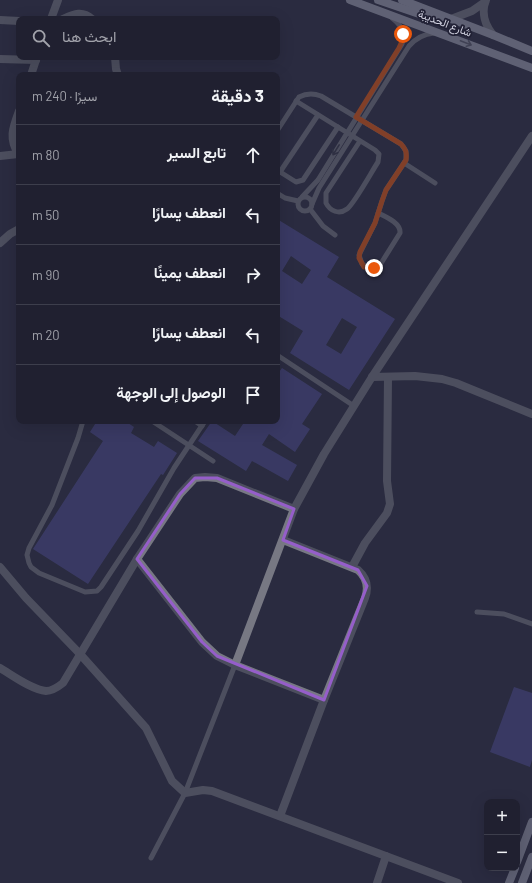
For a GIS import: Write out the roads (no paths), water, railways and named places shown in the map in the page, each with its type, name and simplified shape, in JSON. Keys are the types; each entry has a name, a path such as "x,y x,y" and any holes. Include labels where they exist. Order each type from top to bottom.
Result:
{"main road":[{"path":"378,0 425,16 439,19 450,19"},
{"name":"شارع الحديبة","path":"402,0 493,35 532,52"},
{"name":"شارع الحديبة","path":"353,1 532,68"},
{"path":"520,854 532,822"},
{"path":"522,883 532,857"},
{"path":"509,883 514,871"}],"street":[{"path":"52,16 58,0"},
{"path":"450,19 472,11 485,1"},
{"path":"485,1 485,19 493,35"},
{"path":"70,16 77,13 89,16"},
{"path":"0,20 16,21"},
{"path":"0,59 16,59"},
{"path":"32,72 36,60"},
{"path":"115,60 117,72"},
{"path":"16,118 13,127 12,138 16,151"},
{"path":"235,665 294,509 324,454 372,378 532,136"},
{"path":"0,156 16,155"},
{"path":"0,243 16,231"},
{"path":"372,378 415,376 456,383 532,414"},
{"path":"352,567 365,543 387,514 390,504 387,481 388,377"},
{"path":"0,668 37,689 47,691 55,689 63,683 137,559 180,494 195,478 217,478 294,509"},
{"path":"280,816 367,592 367,586 362,574 352,567 283,540"},
{"path":"137,559 202,642 217,656 235,665 324,700"},
{"path":"0,568 146,728 172,781 185,793 203,790 212,791 458,883"},
{"path":"377,883 386,856"}],"lane":[{"path":"384,12 400,25 403,39 399,48 318,180 300,199 298,204 300,209 305,211 311,207 319,188 409,46 417,38 423,35 441,33"},
{"path":"280,126 296,101 305,95 316,94 322,96 362,120 404,147 407,155 404,163 386,190 378,213 371,234 359,255 362,264 371,269 380,265 400,233 400,228 398,225 378,213"},
{"path":"296,101 338,127 347,133 360,141 377,152 379,159 349,208 340,212 333,211 326,203 326,193 360,141"},
{"path":"280,170 318,115"},
{"path":"280,172 296,182 303,180 338,127"},
{"path":"404,163 435,183"},
{"path":"280,195 290,200 305,197 310,199 311,207 323,226 334,235"},
{"path":"280,357 354,406"},
{"path":"81,424 78,438 52,505 29,548 27,555 29,563 35,570 85,592 96,591 105,583 202,424"},
{"path":"157,424 213,461"},
{"path":"477,612 504,614 532,624"},
{"path":"151,858 185,793 235,665"}]}
